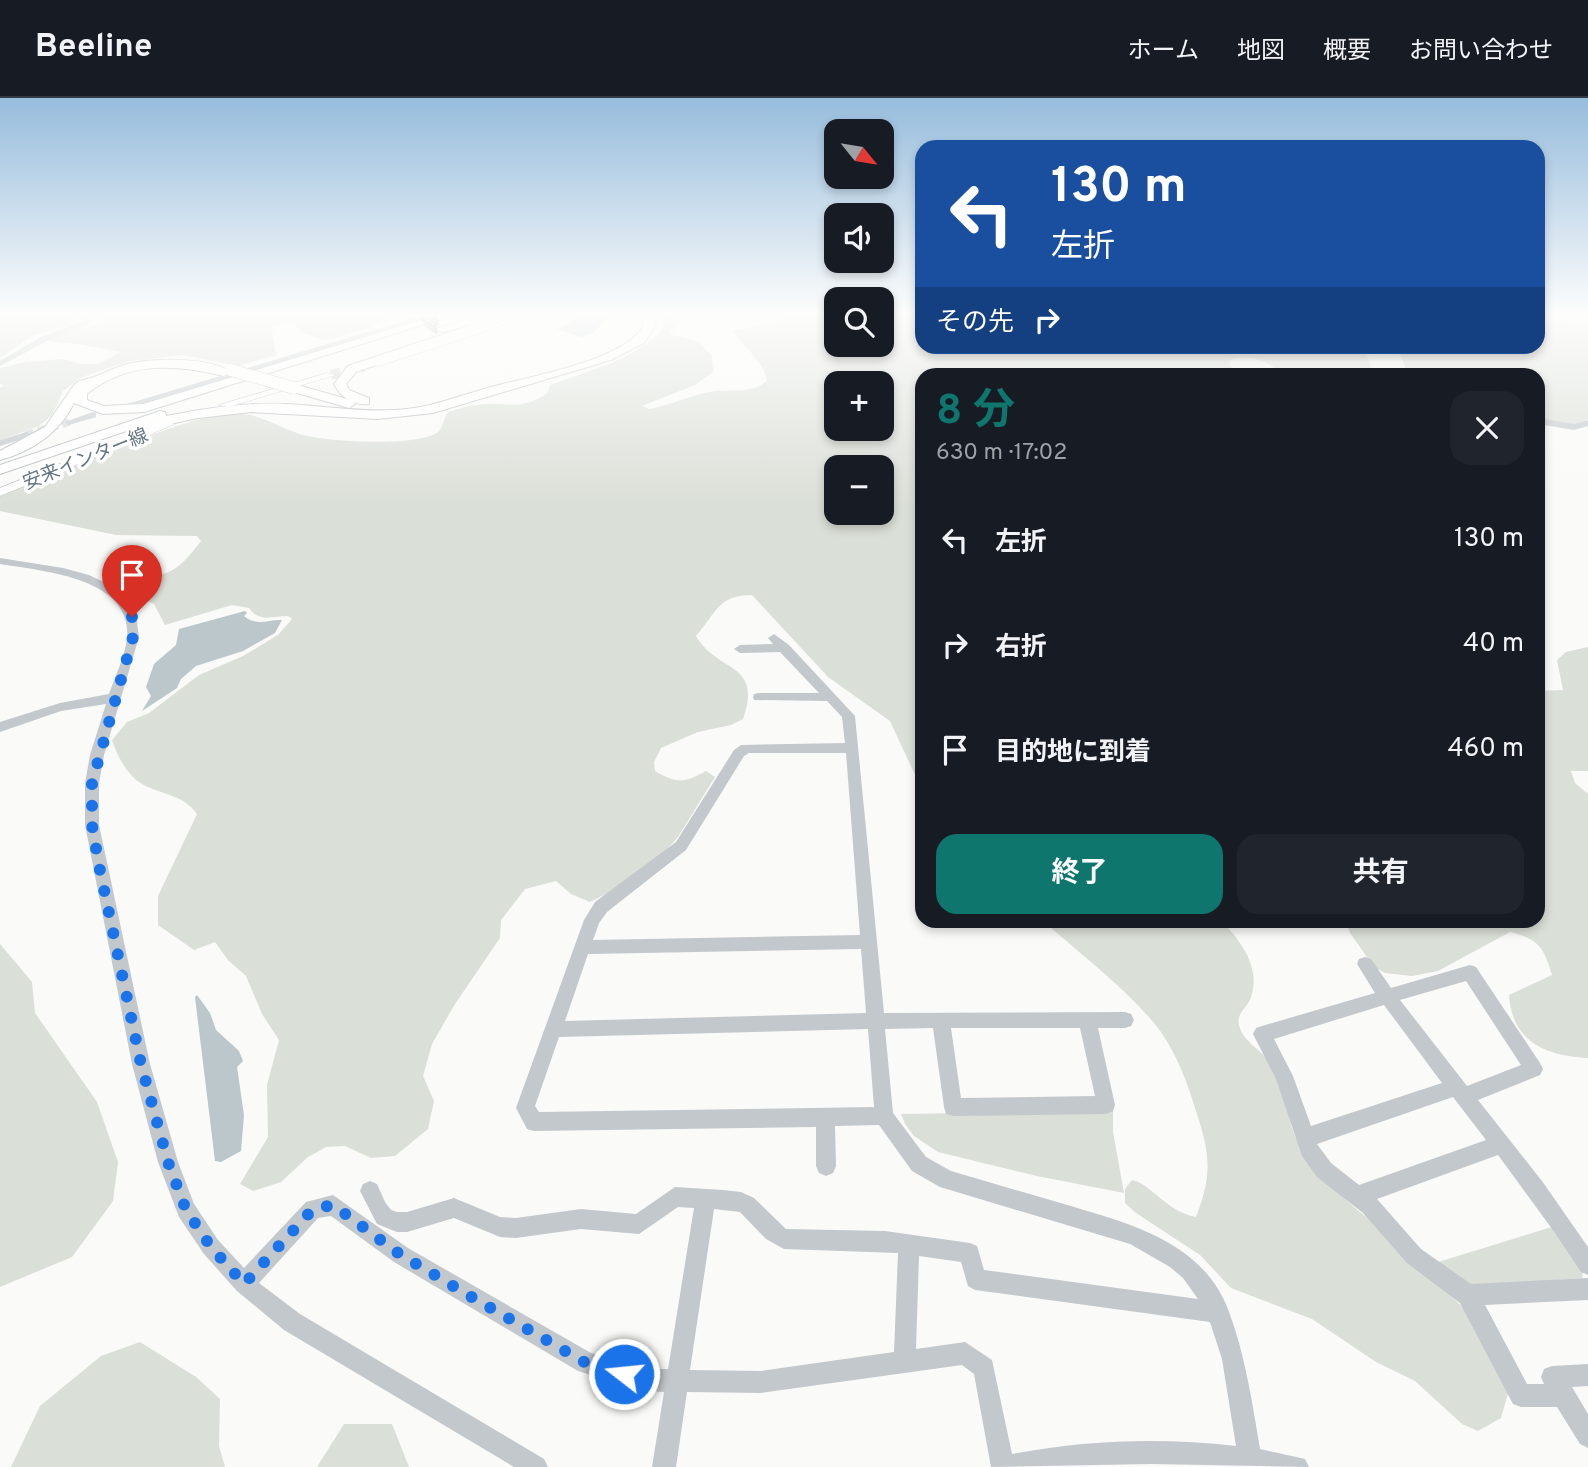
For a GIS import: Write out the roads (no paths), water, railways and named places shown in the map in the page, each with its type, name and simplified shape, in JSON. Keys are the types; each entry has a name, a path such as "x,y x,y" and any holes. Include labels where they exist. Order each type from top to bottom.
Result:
{"highway":[{"path":"0,456 50,429 61,418 66,404 80,386 97,377"},
{"path":"106,377 91,383 81,393 80,402 103,410 144,408 246,377"},
{"path":"248,377 342,406 383,411 438,404 528,377"},
{"path":"0,470 79,442 303,377"},
{"path":"346,377 340,384 344,392 352,398 373,404 391,404 498,386"},
{"path":"79,442 170,419 228,410 286,408 358,414 412,413 440,408 526,377"}],"main road":[{"path":"224,405 307,377"},
{"name":"安来インター線","path":"0,492 169,425"}],"street":[{"path":"131,404 223,377"},
{"path":"69,422 93,415"},
{"path":"1545,422 1574,428 1588,423"},
{"path":"0,443 26,435"},
{"path":"3,564 78,576 100,584 116,594 129,608 133,637 92,783 92,825 141,1064 168,1162 186,1210 211,1247 244,1284 292,1322 536,1467"},
{"path":"740,649 779,643 848,716 884,1116 919,1164 947,1180 1104,1225 1153,1244 1190,1270 1218,1312 1228,1341 1250,1458"},
{"path":"759,697 830,697"},
{"path":"0,727 60,707 114,698"},
{"path":"852,748 746,748 739,753 681,846 601,907 592,920 525,1108 534,1122 884,1116"},
{"path":"582,947 870,942"},
{"path":"1364,964 1459,1092 1561,1221 1588,1265"},
{"path":"1305,1138 1534,1069 1470,972 1262,1034 1284,1076 1308,1149 1324,1170 1370,1206 1414,1256 1468,1295 1521,1396 1564,1395"},
{"path":"553,1029 940,1020 1125,1020"},
{"path":"940,1020 953,1107 1106,1105 1087,1020"},
{"path":"825,1117 826,1166"},
{"path":"1357,1196 1500,1145"},
{"path":"370,1191 384,1217 397,1222 407,1222 454,1208 493,1224 516,1228 581,1219 639,1224 675,1197 736,1200 745,1203 776,1235 784,1238 909,1244 970,1253 975,1279 1218,1312"},
{"path":"664,1467 705,1200"},
{"path":"244,1284 313,1209 333,1205 401,1255 586,1363 644,1380 761,1382 965,1353 984,1368 1004,1467 1112,1452 1250,1458 1297,1467"},
{"path":"905,1361 909,1244"},
{"path":"1468,1295 1588,1289"},
{"path":"1588,1375 1552,1377 1588,1436"}],"tunnel":[{"path":"26,435 69,422"}]}
